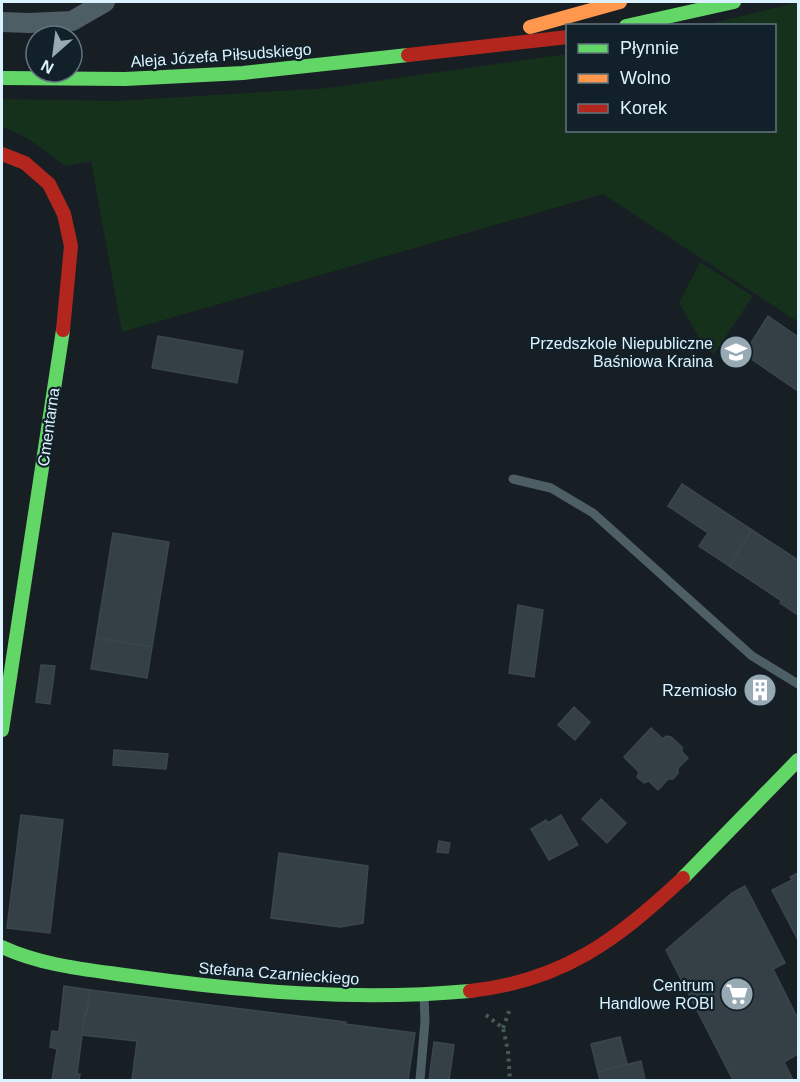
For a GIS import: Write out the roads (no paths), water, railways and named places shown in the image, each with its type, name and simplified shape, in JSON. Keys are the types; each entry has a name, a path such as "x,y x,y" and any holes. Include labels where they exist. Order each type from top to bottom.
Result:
{"street":[{"path":"2,22 72,21 105,2"},
{"name":"Aleja Józefa Piłsudskiego","path":"443,51 620,2"},
{"path":"636,24 734,2"},
{"name":"Aleja Józefa Piłsudskiego","path":"2,78 126,79 243,74 566,37"},
{"name":"Cmentarna","path":"2,154 25,163 49,184 64,214 71,246 63,327 2,730"},
{"name":"Stefana Czarnieckiego","path":"2,947 12,953 69,966 238,990 322,996 391,996 508,985 562,967 605,944 681,880 758,804 798,760"}],"lane":[{"path":"513,478 550,488 593,513 752,656 798,684"},
{"path":"420,1080 425,1021 424,994"}],"place":[{"name":"Przedszkole Niepubliczne Baśniowa Kraina","path":"736,352"},
{"name":"Rzemiosło","path":"760,690"},
{"name":"Centrum Handlowe ROBI","path":"737,994"}]}
